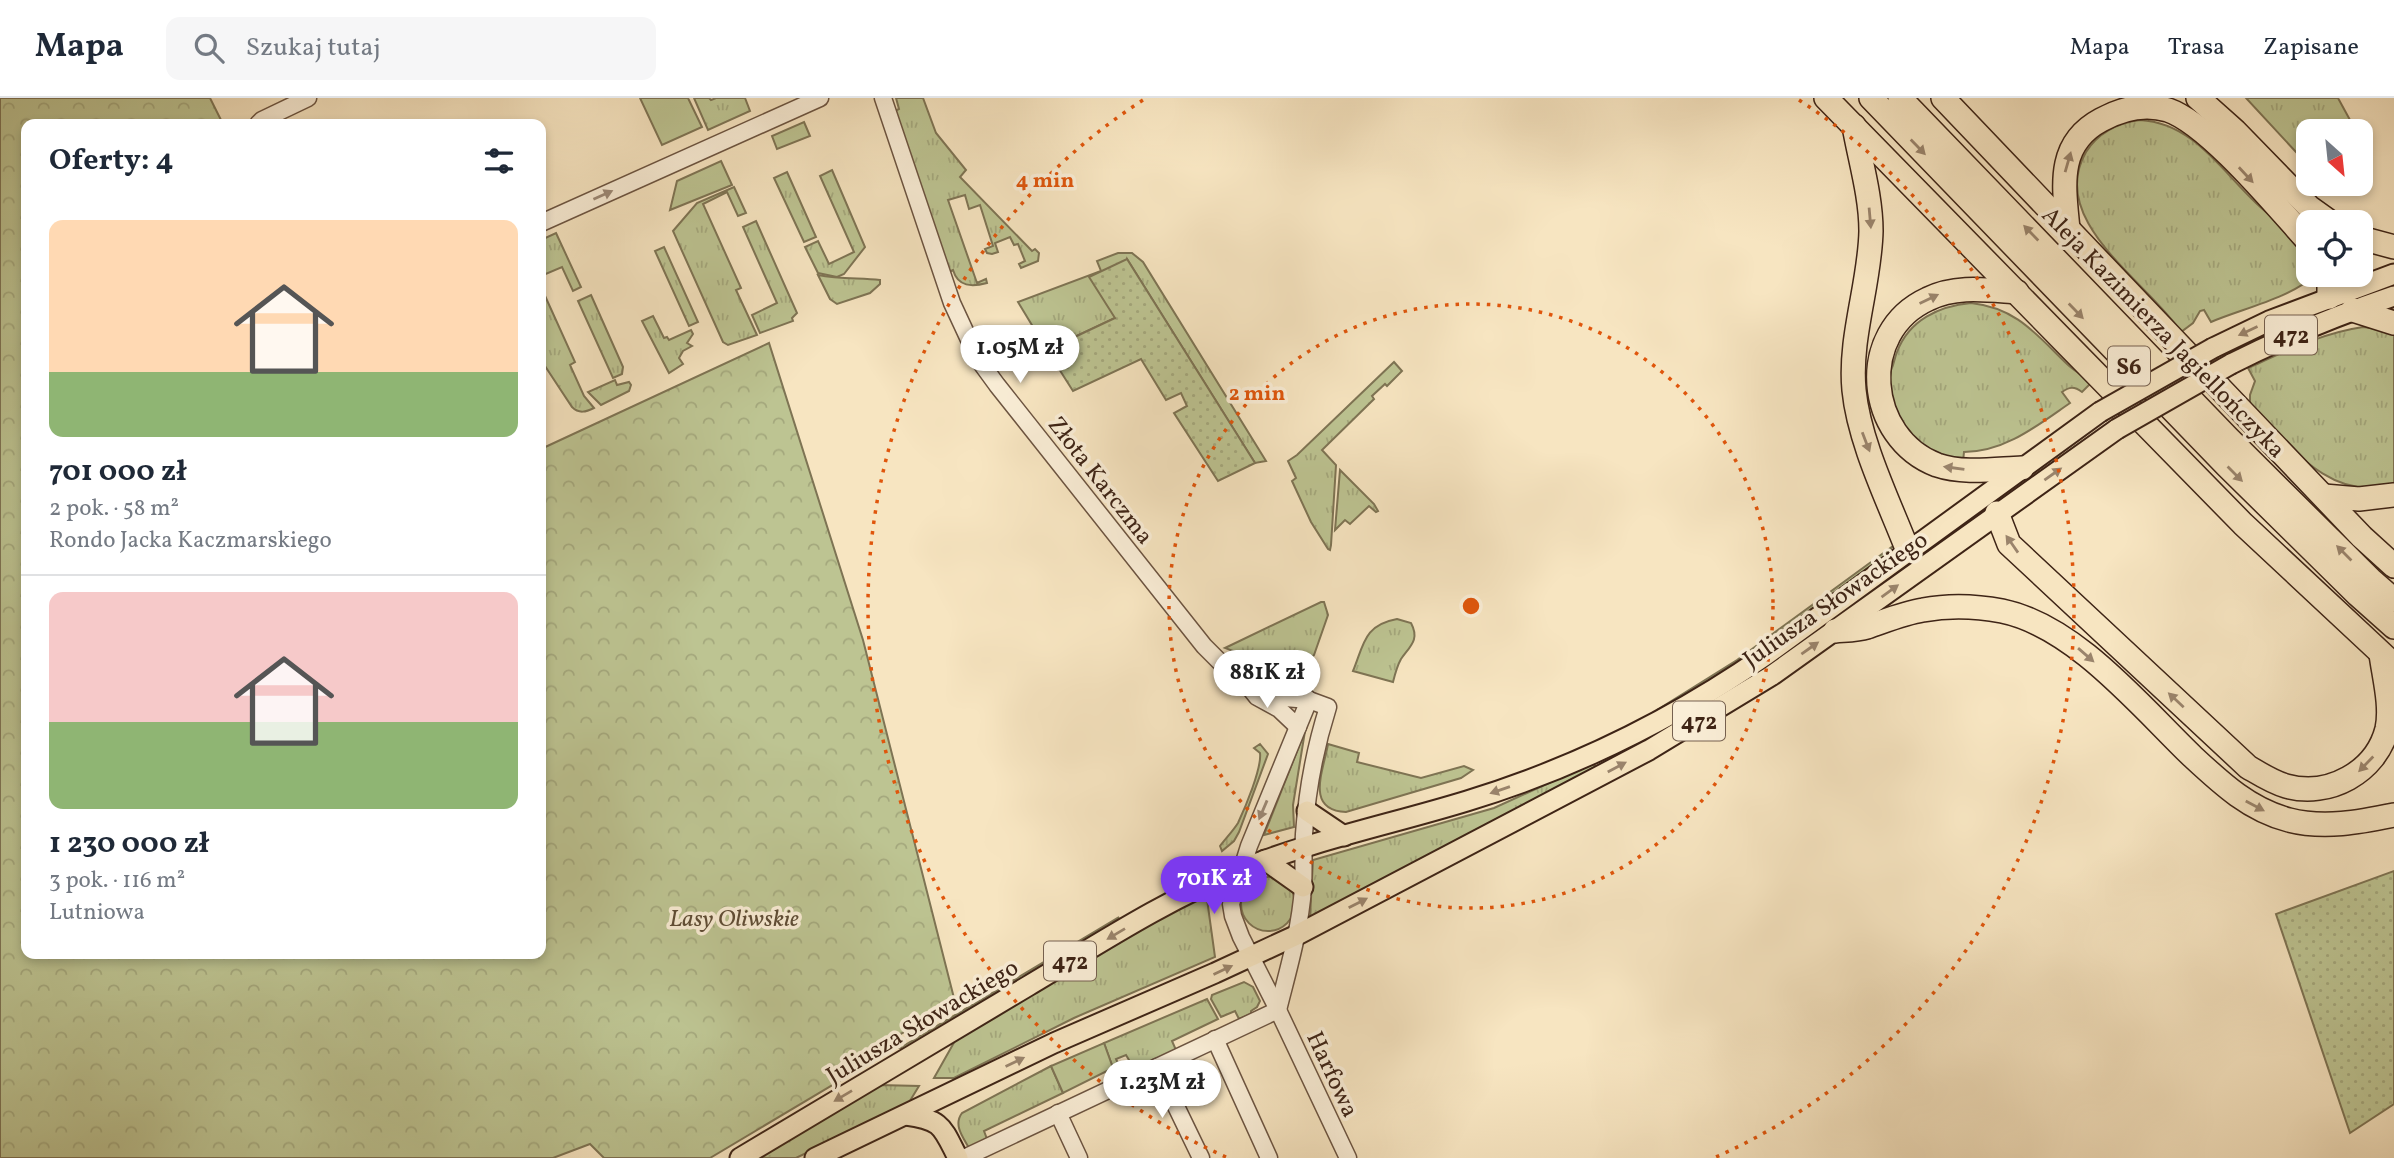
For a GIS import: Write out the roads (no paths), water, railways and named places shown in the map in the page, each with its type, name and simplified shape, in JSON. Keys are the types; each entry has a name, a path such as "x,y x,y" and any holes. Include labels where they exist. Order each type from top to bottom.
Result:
{"highway":[{"path":"1826,98 2242,524 2388,660 2388,726 2378,751 2356,774 2322,788 2287,786 2248,767 2009,544 1997,513"},
{"name":"Aleja Kazimierza Jagiellończyka","path":"1871,98 2226,465 2394,628"},
{"name":"Aleja Kazimierza Jagiellończyka","path":"1900,98 2228,438 2394,600"},
{"path":"1943,98 2362,537 2394,566"},
{"path":"2198,98 2235,131 2312,210"},
{"path":"2068,229 2064,169 2070,152 2080,136 2094,123 2129,108 2166,110 2198,127 2240,167 2296,228"},
{"path":"1854,126 1871,231 1868,272 1854,363 1854,387 1862,432 1908,551"},
{"path":"2373,241 2394,247"},
{"path":"2017,292 1962,290 1939,294 1917,305 1890,334 1882,354 1878,380 1880,398 1889,423 1908,447 1924,458 1937,465 1955,469 2022,468"},
{"path":"2353,310 2394,323"},
{"path":"2324,496 2359,499 2394,495"},
{"path":"1835,631 1863,628 1920,610 1946,607 1990,610 2029,619 2083,651 2210,773 2253,806 2291,821 2309,824 2358,822 2394,815"}],"main road":[{"name":"Juliusza Słowackiego","path":"2373,278 2394,274"},
{"name":"Juliusza Słowackiego","path":"1303,848 1470,800 1564,767 1615,745 1721,686 2100,412 2327,287"},
{"name":"Juliusza Słowackiego","path":"1297,935 1648,750 1721,708 1835,631 2117,429 2277,340 2394,296"},
{"path":"1307,811 1344,836"},
{"name":"472","path":"1242,869 1303,848"},
{"path":"1265,860 1303,887"},
{"name":"Juliusza Słowackiego","path":"740,1158 1151,913 1242,869"},
{"name":"472","path":"815,1158 1054,1043 1297,935"},
{"path":"905,1115 929,1118 938,1124 958,1158"}],"street":[{"path":"264,119 308,98"},
{"path":"546,220 820,98"},
{"name":"Złota Karczma","path":"883,98 952,303 978,359 1204,646 1222,663 1240,674 1257,697 1279,709 1298,727"},
{"path":"1240,674 1273,677 1292,683 1310,700 1328,707 1318,737 1307,811 1303,887 1297,935"},
{"path":"1251,957 1233,916 1231,904 1255,831 1310,700"},
{"name":"Harfowa","path":"1278,1010 1297,935"},
{"name":"Harfowa","path":"1251,957 1348,1158"},
{"name":"Harfowa","path":"964,1158 1278,1010"},
{"path":"1214,1040 1269,1158"},
{"path":"1157,1067 1201,1158"},
{"path":"1058,1113 1079,1158"}],"park label":[{"name":"Lasy Oliwskie","path":"734,918"}]}
